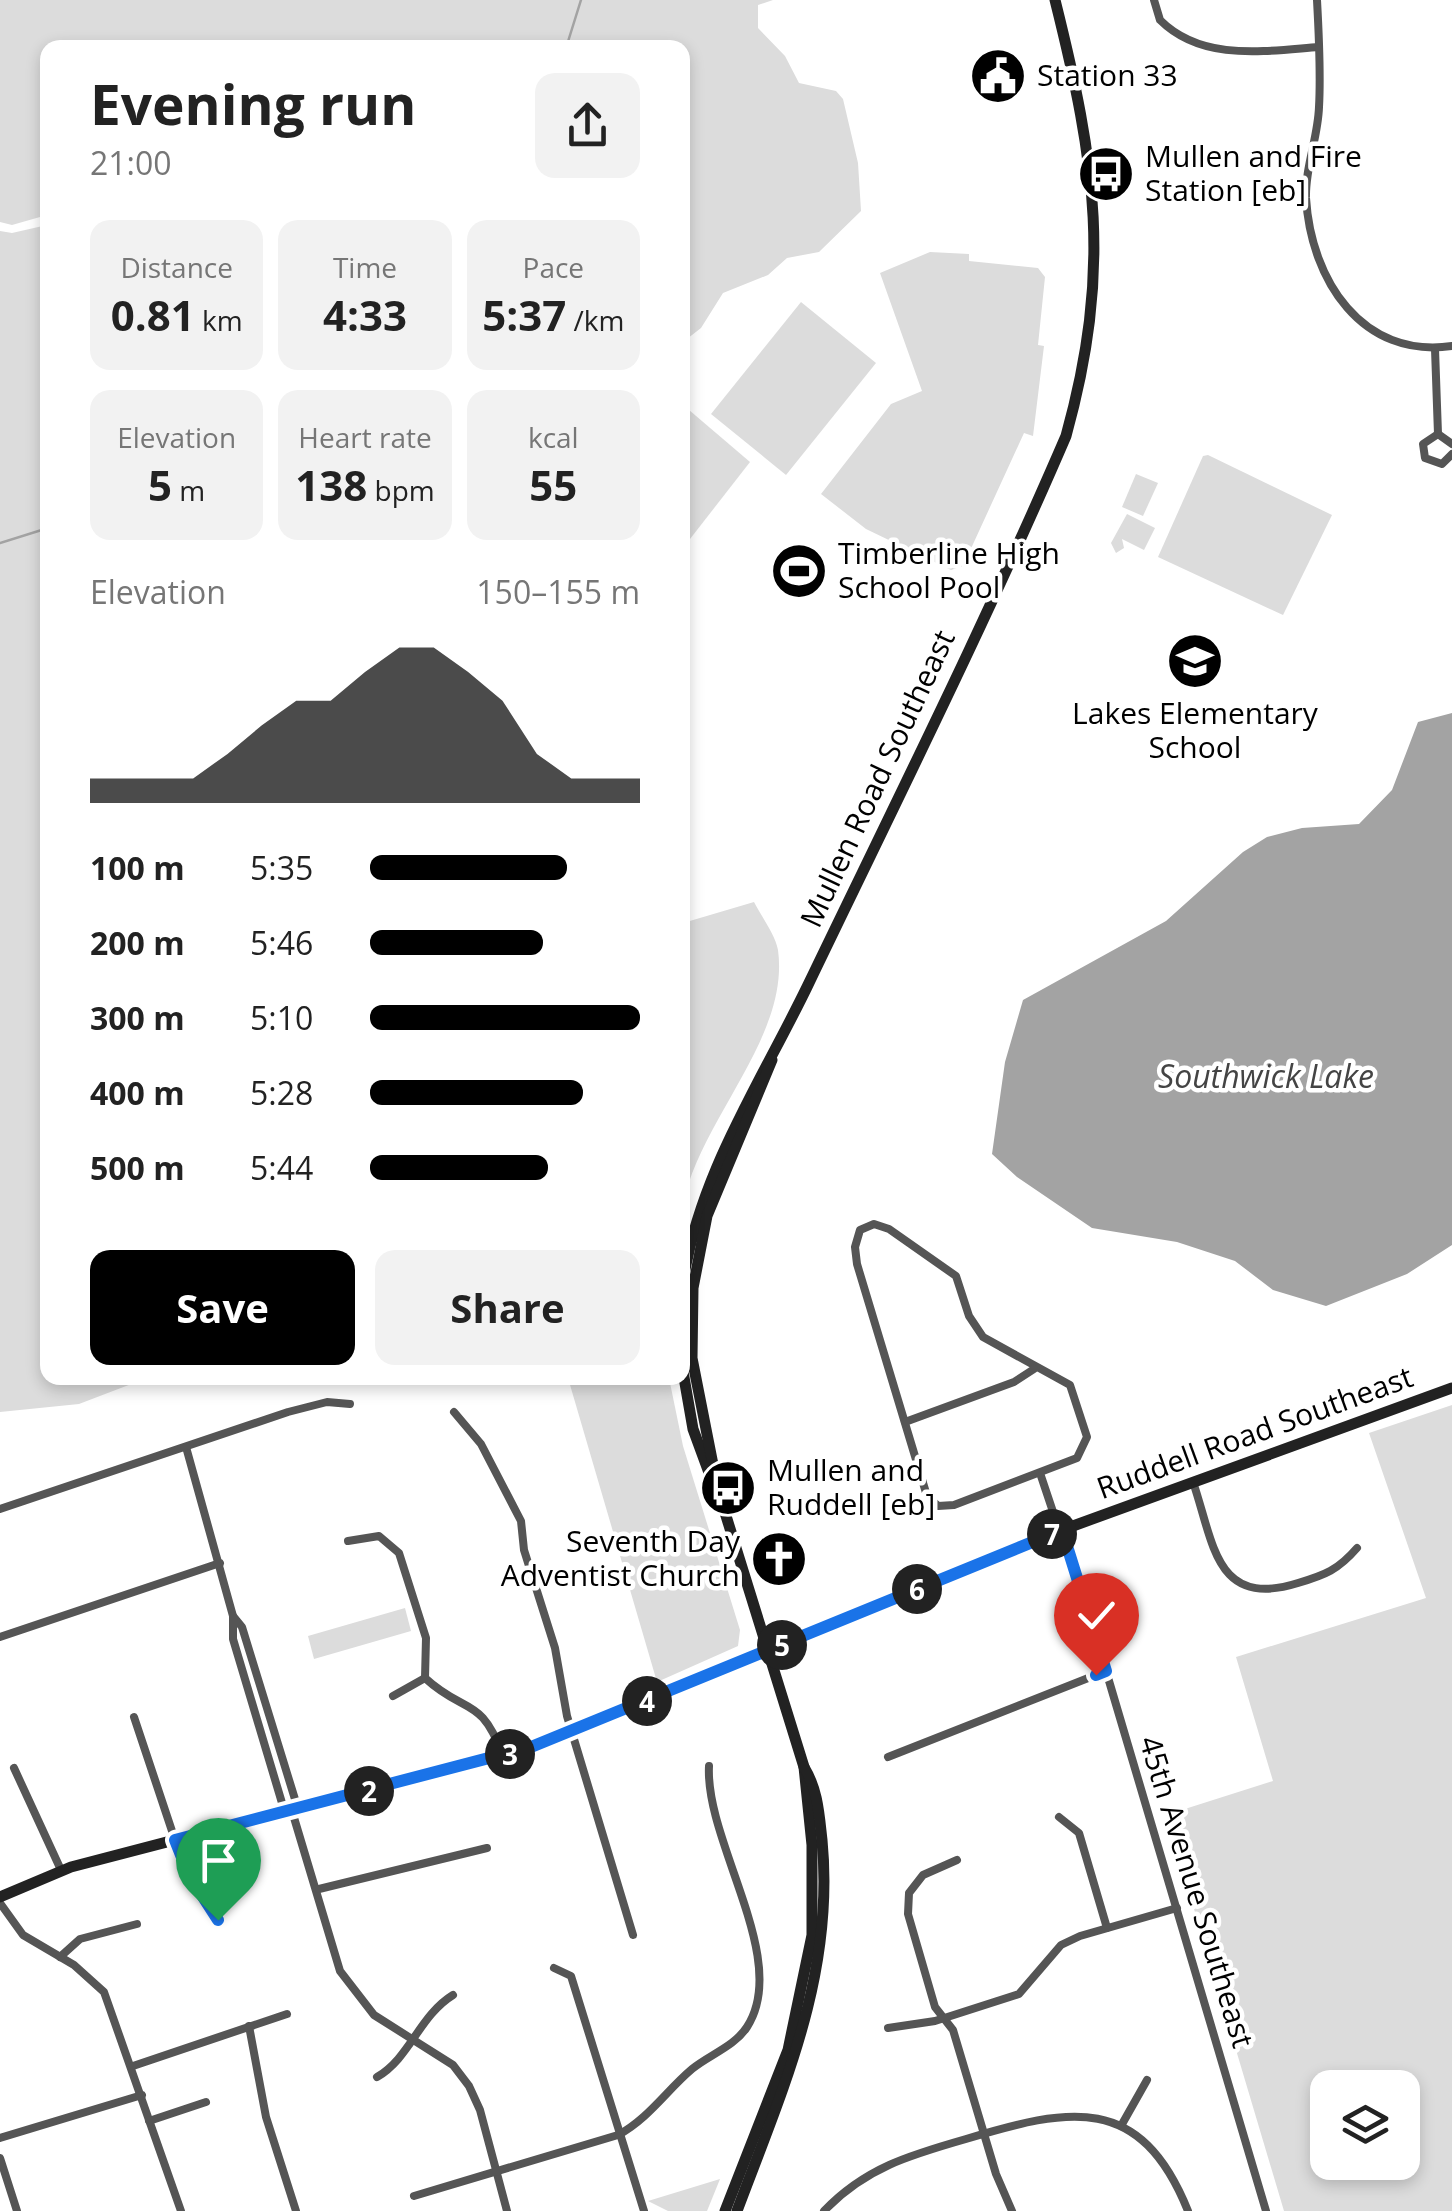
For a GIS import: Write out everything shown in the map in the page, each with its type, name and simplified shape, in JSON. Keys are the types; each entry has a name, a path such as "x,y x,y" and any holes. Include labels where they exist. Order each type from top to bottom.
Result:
{"street":[{"name":"Mullen Road Southeast","path":"690,1240 707,1185 761,1071 773,1056 1066,436 1086,364 1097,256 1092,187 1055,0"},
{"path":"1154,0 1160,20 1200,46 1255,51 1319,47"},
{"path":"1317,0 1319,113 1306,198 1323,270 1342,307 1373,332 1408,346 1452,346"},
{"path":"1435,349 1438,434"},
{"path":"1438,434 1452,444"},
{"path":"1438,434 1423,444 1425,458 1442,464 1452,454"},
{"name":"Mullen Road Southeast","path":"718,1490 692,1358 693,1288 716,1188 769,1076 773,1056"},
{"path":"869,1225 888,1229 949,1269 960,1282 978,1332 1034,1368 1070,1385 1087,1437 1077,1458 954,1506 938,1506 927,1496 905,1422 855,1256 860,1230 869,1225"},
{"path":"905,1422 1014,1382 1034,1368"},
{"name":"Mullen Road Southeast","path":"685,1385 693,1429 718,1490 804,1767 814,1887 807,1976 788,2050 725,2211"},
{"name":"Ruddell Road Southeast","path":"0,1900 61,1870 503,1756 1062,1530 1452,1388"},
{"path":"0,1509 288,1412 327,1402 350,1404"},
{"path":"454,1412 481,1444 521,1521 524,1550 555,1648 572,1731 634,1935"},
{"path":"186,1448 220,1563 233,1616 233,1639 319,1889 340,1970 352,1991 374,2015 453,2065 469,2086 508,2211"},
{"name":"45th Avenue Southeast","path":"1040,1473 1106,1671 1266,2211"},
{"path":"1194,1482 1218,1558 1226,1575 1240,1586 1267,1591 1338,1571 1356,1548"},
{"path":"348,1541 379,1536 399,1554 426,1638 426,1678"},
{"path":"0,1637 220,1563"},
{"path":"888,1756 1106,1671"},
{"path":"393,1696 426,1678"},
{"path":"426,1678 475,1707 490,1722 503,1756"},
{"path":"134,1717 189,1875 218,1920"},
{"path":"414,2196 618,2136 642,2122 683,2076 747,2029 757,2006 761,1974 708,1786 710,1766"},
{"name":"Mullen Road Southeast","path":"737,2211 796,2060 821,1952 824,1863 814,1784 804,1767"},
{"path":"14,1768 61,1870"},
{"path":"1059,1816 1079,1834 1107,1928"},
{"path":"319,1889 487,1848"},
{"path":"957,1860 924,1876 910,1893 908,1914 935,2007 954,2030 1012,2211"},
{"path":"0,1900 23,1934 104,1992 133,2066 180,2211"},
{"path":"888,2028 944,2019 1019,1994 1062,1946 1177,1908"},
{"path":"60,1958 80,1939 137,1924"},
{"path":"554,1968 571,1976 644,2211"},
{"path":"377,2078 398,2060 430,2010 452,1995"},
{"path":"133,2066 288,2014"},
{"path":"249,2026 266,2117 296,2211"},
{"path":"1121,2126 1147,2080"},
{"path":"0,2138 142,2094"},
{"path":"149,2121 206,2102"},
{"path":"824,2211 871,2170 984,2133 1062,2114 1121,2126 1158,2154 1188,2211"},
{"path":"0,2158 17,2211"}],"shaded area":[{"path":"0,0 773,0 758,5 758,28 785,56 799,83 836,91 843,99 858,163 861,211 819,252 787,258 768,275 723,293 701,328 690,337 690,40 40,40 40,217 12,225 0,222"},
{"path":"40,227 40,1385 129,1385 79,1404 0,1412 0,231 12,233"},
{"path":"930,252 969,254 969,261 1038,268 1045,277 1038,345 1044,346 1033,436 1024,433 963,566 951,570 866,529 821,494 891,404 922,391 880,273"},
{"path":"801,302 876,363 786,475 711,414"},
{"path":"690,411 750,462 690,539"},
{"path":"1203,456 1332,515 1283,615 1158,557"},
{"path":"1136,474 1158,483 1143,516 1122,507"},
{"path":"1127,514 1155,528 1144,550 1122,539 1124,548 1116,553 1111,543"},
{"path":"754,902 778,950 778,983 757,1047 690,1180 690,921"},
{"path":"570,1385 670,1385 683,1446 740,1630 738,1646 657,1682"},
{"path":"1452,1405 1452,2211 1284,2211 1166,1815 1273,1781 1236,1657 1426,1598 1369,1433"},
{"path":"405,1608 411,1631 314,1659 308,1636"},
{"path":"720,2179 707,2211 668,2211 648,2201"}],"water":[{"name":"Timberline High School Pool","path":"804,551 818,562 793,591 780,580"},
{"name":"Southwick Lake","path":"1452,713 1452,1245 1407,1274 1326,1306 1273,1290 1235,1261 1177,1242 1092,1228 1017,1177 992,1154 1005,1062 1023,1000 1166,921 1243,852 1267,837 1302,828 1359,824 1392,790 1418,722"}],"waterway":[{"path":"568,40 581,0"},
{"path":"0,543 40,530"}],"place":[{"name":"Station 33","path":"998,76"},
{"name":"Mullen and Fire Station [eb]","path":"1106,174"},
{"name":"Timberline High School Pool","path":"799,571"},
{"name":"Lakes Elementary School","path":"1195,661"},
{"name":"Mullen and Ruddell [eb]","path":"728,1488"},
{"name":"Seventh Day Adventist Church","path":"779,1559"}],"route":[{"path":"218,1920 189,1875 175,1840 531,1747 1062,1530 1106,1671 1096,1675"}]}
